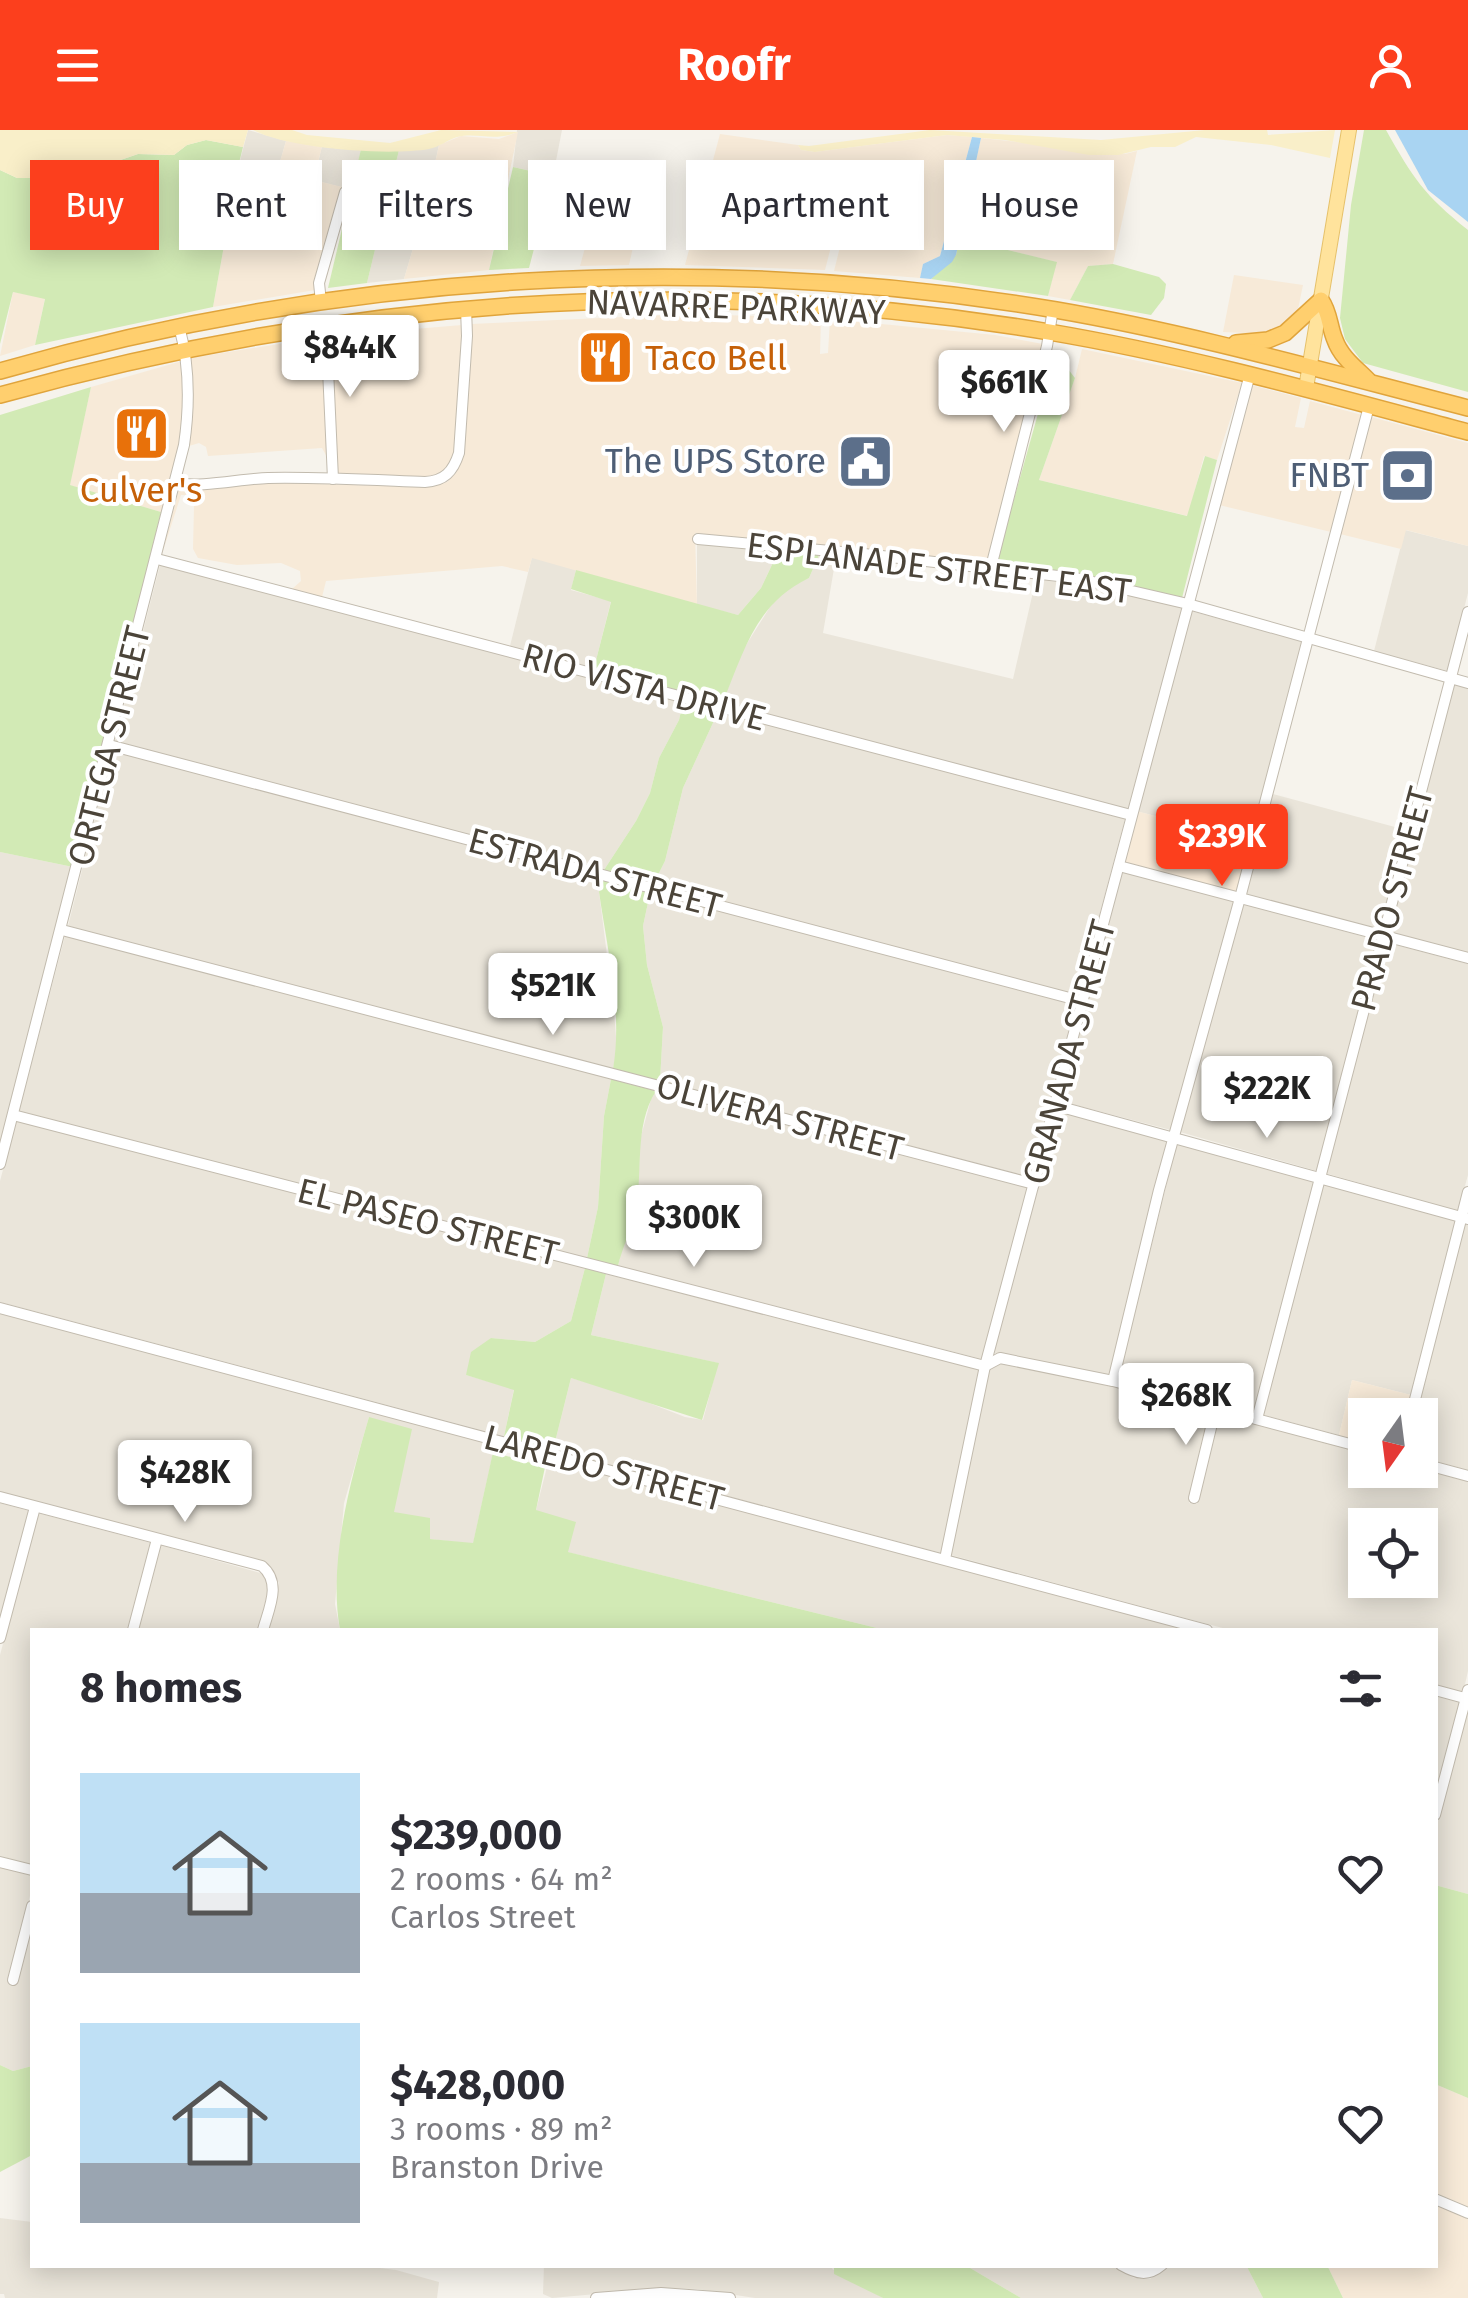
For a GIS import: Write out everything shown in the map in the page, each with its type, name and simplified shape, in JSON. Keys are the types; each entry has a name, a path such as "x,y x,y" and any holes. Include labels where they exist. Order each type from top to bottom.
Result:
{"highway":[{"path":"606,301 621,288 624,277"},
{"name":"NAVARRE PARKWAY","path":"0,372 120,338 321,302 476,284 666,278 827,283 1053,310 1222,344 1468,408"},
{"path":"653,299 666,278"},
{"name":"NAVARRE PARKWAY","path":"0,395 185,348 326,324 466,308 653,299 842,307 1049,332 1250,374 1468,432"},
{"path":"1222,344 1276,338 1322,300 1330,312 1339,350 1371,382"}],"main road":[{"path":"1306,388 1349,130"}],"street":[{"path":"321,302 319,283 342,202"},
{"path":"176,483 191,486 229,480 334,478 424,482 444,478 459,453 466,308"},
{"path":"991,568 1053,310"},
{"path":"326,324 334,478"},
{"name":"ORTEGA STREET","path":"0,1164 176,483 188,413 185,348 179,326"},
{"name":"GRANADA STREET","path":"946,1559 984,1366 1250,374"},
{"path":"1113,1381 1158,1190 1370,406"},
{"name":"ESPLANADE STREET EAST","path":"698,539 1091,581 1468,682"},
{"name":"RIO VISTA DRIVE","path":"157,558 1130,815"},
{"name":"PRADO STREET","path":"1257,1419 1468,612"},
{"name":"ESTRADA STREET","path":"109,744 1081,1002"},
{"path":"1119,866 1468,958"},
{"name":"OLIVERA STREET","path":"62,930 1034,1184"},
{"path":"1054,1105 1465,1218"},
{"name":"EL PASEO STREET","path":"13,1115 984,1366 1000,1358 1113,1381 1348,1443"},
{"path":"1416,1398 1465,1218 1468,1192"},
{"name":"LAREDO STREET","path":"0,1308 1200,1628"},
{"path":"1194,1498 1216,1408"},
{"path":"1438,1467 1468,1476"},
{"path":"0,1498 267,1570 274,1586 264,1628"},
{"path":"0,1638 35,1507"},
{"path":"133,1628 156,1539"},
{"path":"1438,1691 1467,1696 1438,1804"},
{"path":"0,1862 30,1870"},
{"path":"14,1980 30,1914"},
{"path":"1438,2199 1468,2213"},
{"path":"1127,2268 1150,2274 1158,2268"},
{"path":"596,2298 662,2294 730,2298"}],"shaded area":[{"path":"248,130 286,141 281,160 240,160"},
{"path":"517,130 562,130 556,160 528,160 528,170 513,167"},
{"path":"518,132 508,180 508,160 436,160 439,145 461,136 499,139"},
{"path":"720,134 798,145 801,150 815,152 947,135 972,137 966,160 944,160 944,241 940,256 923,264 920,278 834,271 839,250 924,250 924,160 713,160"},
{"path":"981,138 1125,154 1137,151 1113,264 1088,266 1070,300 1048,296 1056,262 1008,250 1114,250 1114,160 976,160"},
{"path":"286,141 322,146 319,160 280,160"},
{"path":"439,145 436,160 397,160 399,150"},
{"path":"322,146 361,149 359,160 342,160 342,187 322,182 322,160 319,160"},
{"path":"322,182 342,187 315,290 213,307 223,250 322,250"},
{"path":"375,250 413,250 404,279 367,283"},
{"path":"413,250 493,250 489,270 404,279"},
{"path":"584,250 632,250 629,265 580,266"},
{"path":"689,250 830,250 825,270 685,265"},
{"path":"1234,275 1303,285 1297,314 1269,334 1223,332"},
{"path":"13,292 45,298 35,345 0,356"},
{"path":"688,314 821,318 820,354 828,353 830,319 995,335 1043,344 987,562 695,533 697,605 532,558 528,572 502,566 326,581 322,597 292,589 301,581 300,571 281,563 237,565 198,558 193,549 194,506 187,495 181,495 162,554 179,489 200,491 229,485 282,483 425,487 447,482 456,473 463,453 471,324"},
{"path":"462,325 454,452 448,467 442,473 425,477 338,473 331,336"},
{"path":"322,337 328,459 322,448 208,456 206,447 199,443 189,446 181,479 193,413 191,358"},
{"path":"1082,349 1242,383 1217,460 1204,456 1188,516 1039,480"},
{"path":"182,361 184,413 180,444 150,559 161,512 69,485 91,387"},
{"path":"1251,385 1301,398 1295,427 1304,428 1310,401 1362,415 1331,532 1219,505"},
{"path":"1371,417 1468,443 1468,546 1406,530 1401,549 1340,534"},
{"path":"1405,530 1468,546 1468,593 1448,671 1374,651"},
{"path":"697,544 778,552 761,588 738,615 697,605"},
{"path":"819,555 836,557 823,633 1013,679 1036,579 1119,592 1182,608 1128,809 723,702 741,653 770,607 785,589 809,578"},
{"path":"532,557 576,570 571,590 611,601 594,668 510,646"},
{"path":"160,565 683,703 679,720 659,758 650,793 636,821 604,870 115,741"},
{"path":"1191,611 1303,642 1251,841 1136,811"},
{"path":"1455,684 1468,688 1468,953 1388,932"},
{"path":"718,712 1125,819 1078,995 654,883 665,861 683,788"},
{"path":"112,751 601,880 599,892 617,1050 613,1069 68,926"},
{"path":"1273,794 1406,830 1379,929 1246,894"},
{"path":"1136,811 1251,841 1237,892 1125,862"},
{"path":"0,852 73,867 0,1146"},
{"path":"1122,872 1235,902 1171,1130 1060,1101"},
{"path":"650,893 1075,1005 1031,1177 660,1081 663,1027 647,965 643,926"},
{"path":"1244,904 1376,940 1317,1171 1180,1132"},
{"path":"65,936 611,1079 604,1116 598,1207 587,1258 19,1111"},
{"path":"1385,942 1468,964 1468,1175 1458,1211 1325,1173"},
{"path":"656,1091 1028,1188 982,1359 618,1266 639,1171 640,1140"},
{"path":"1057,1111 1168,1140 1110,1375 993,1353"},
{"path":"16,1121 585,1268 571,1321 535,1342 491,1338 466,1375 514,1389 504,1436 0,1302 0,1181"},
{"path":"1177,1142 1314,1181 1254,1412 1119,1377"},
{"path":"1323,1184 1456,1221 1411,1395 1352,1380 1339,1435 1263,1415"},
{"path":"1464,1224 1468,1225 1468,1470 1438,1462 1438,1398 1419,1398"},
{"path":"606,1274 979,1370 942,1553 553,1450 571,1378 703,1420 718,1363 591,1335"},
{"path":"0,1313 502,1447 500,1454 493,1453 473,1544 430,1539 394,1513 369,1417 344,1503 335,1604 340,1628 268,1628 279,1584 263,1561 0,1492"},
{"path":"1001,1364 1211,1411 1189,1503 1197,1504 1219,1414 1348,1448 1348,1488 1438,1488 1438,1473 1468,1481 1468,1671 1463,1693 1438,1686 1438,1628 1223,1628 951,1555 989,1369"},
{"path":"1352,1380 1411,1395 1348,1398 1348,1437 1339,1435"},
{"path":"549,1459 1182,1628 877,1628 567,1552 536,1510"},
{"path":"0,1503 29,1511 0,1620"},
{"path":"38,1513 151,1543 129,1628 30,1628 30,1864 0,1856 0,1655"},
{"path":"160,1545 264,1574 269,1587 259,1628 138,1628"},
{"path":"1438,1697 1460,1703 1438,1786"},
{"path":"1468,1708 1468,1894 1438,1886 1438,1822"},
{"path":"0,1867 30,1875 30,1896 8,1983 17,1985 30,1932 30,2067 13,2071 0,2065"},
{"path":"1438,2085 1468,2098 1468,2207 1438,2194"},
{"path":"1438,2205 1468,2219 1468,2298 1343,2298 1328,2268 1438,2268"},
{"path":"0,2218 30,2222 30,2268 380,2268 439,2282 437,2298 5,2298 0,2294"},
{"path":"544,2268 832,2268 883,2298 755,2298 662,2288 552,2298 543,2294"},
{"path":"970,2268 1116,2268 1134,2278 1150,2279 1164,2268 1248,2268 1263,2298 1021,2298"}],"green space":[{"path":"1364,130 1386,130 1421,185 1468,230 1468,392 1363,363 1345,339 1340,318 1351,205"},
{"path":"206,140 243,147 240,160 179,160 179,250 223,250 213,307 35,345 45,299 13,292 0,344 0,170 17,178 30,178 30,250 159,250 159,160 120,160 138,154 174,155 187,145"},
{"path":"361,149 399,150 397,160 358,160"},
{"path":"513,167 528,170 528,250 534,250 529,268 489,270 494,250 508,250 508,188"},
{"path":"342,229 342,250 375,250 367,283 328,288"},
{"path":"957,250 1008,250 1057,262 1048,296 931,279"},
{"path":"1113,264 1159,277 1166,284 1164,298 1151,315 1070,300 1088,266"},
{"path":"1057,355 1075,378 1039,480 1187,516 1205,456 1217,460 1182,598 1078,573 996,563"},
{"path":"91,387 70,485 161,512 73,867 0,852 0,415"},
{"path":"778,552 819,555 809,578 776,601 754,630 723,702 594,668 611,602 571,589 576,570 738,615 761,588"},
{"path":"683,703 718,712 683,788 665,861 654,883 604,870 650,793 659,758 679,720"},
{"path":"601,880 650,893 643,926 647,965 663,1027 660,1081 613,1069 615,1003 599,892"},
{"path":"611,1079 656,1091 644,1120 638,1198 618,1266 587,1258 598,1207 604,1116"},
{"path":"585,1268 606,1274 591,1335 719,1363 702,1420 571,1378 553,1450 504,1436 514,1390 466,1375 471,1352 491,1338 535,1342 571,1321"},
{"path":"369,1417 412,1429 394,1512 430,1518 430,1539 473,1543 493,1452 545,1467 536,1510 576,1522 568,1552 877,1628 340,1628 337,1577 348,1495"},
{"path":"1438,1886 1468,1894 1468,2098 1438,2085"},
{"path":"0,2065 13,2071 30,2067 30,2156 0,2172"},
{"path":"834,2268 970,2268 1021,2298 883,2298 834,2274"},
{"path":"1248,2268 1328,2268 1343,2298 1263,2298"}],"sand":[{"path":"0,130 248,130 243,147 206,140 187,145 174,155 138,154 120,160 30,160 30,178 17,178 0,170"},
{"path":"253,130 292,130 390,143 441,130 518,132 457,137 429,149 390,152 314,146"},
{"path":"930,130 1101,140 1205,130 1267,130 1268,135 1335,130 1330,158 1271,145 1196,137 1175,147 1151,147 1118,155 1089,155 1005,140 947,135 815,152 801,150 798,145"}],"water":[{"path":"1395,130 1468,130 1468,222 1428,190"},
{"path":"972,137 981,138 976,160 966,160"},
{"path":"944,241 944,250 957,250 952,262 931,279 920,278 923,264 940,256"}],"place":[{"name":"Taco Bell","path":"606,358"},
{"name":"Culver's","path":"141,434"},
{"name":"The UPS Store","path":"865,461"},
{"name":"FNBT","path":"1408,475"}]}
